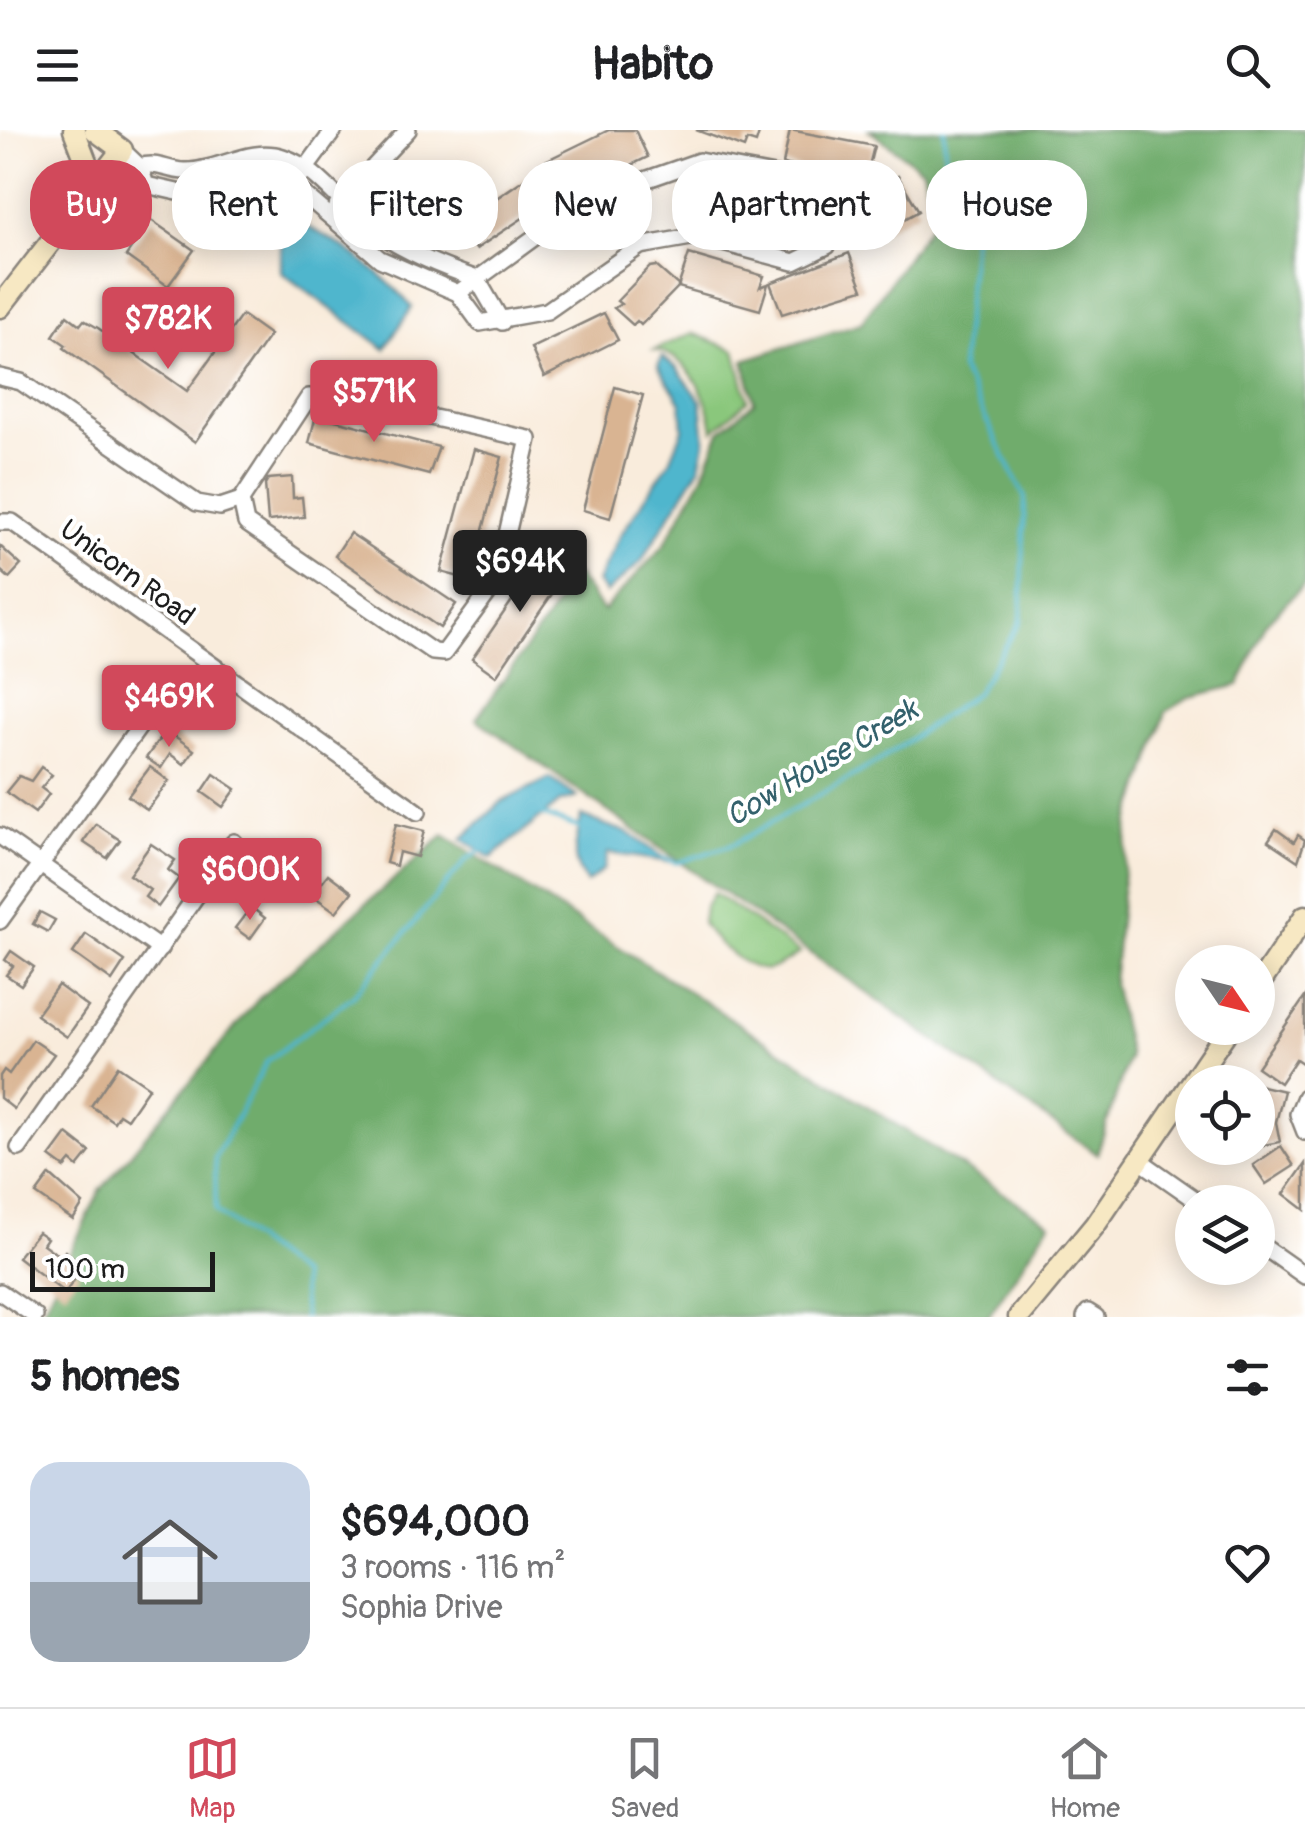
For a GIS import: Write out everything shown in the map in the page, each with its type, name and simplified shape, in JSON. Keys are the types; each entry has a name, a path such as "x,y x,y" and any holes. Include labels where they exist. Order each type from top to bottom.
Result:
{"street":[{"path":"74,130 85,160"},
{"path":"95,130 133,160"},
{"path":"313,160 334,130"},
{"path":"380,160 408,130"},
{"path":"114,160 122,150"},
{"path":"236,160 262,154 289,160"},
{"path":"458,294 546,229 672,170"},
{"path":"313,177 333,195"},
{"path":"313,204 380,258 458,294 480,324 546,311 640,246 672,240"},
{"path":"327,217 333,210"},
{"path":"0,306 44,250"},
{"path":"406,250 476,280 502,322"},
{"path":"749,250 794,262 818,250"},
{"path":"414,275 421,259"},
{"path":"0,378 21,382 197,503 220,507 241,500 309,397 394,409 529,438 496,582 444,653 434,652 246,523 241,500"},
{"path":"0,387 21,382"},
{"name":"Unicorn Road","path":"0,522 12,522 418,812"},
{"path":"0,920 142,722"},
{"path":"0,836 160,949"},
{"path":"19,1148 234,842"},
{"path":"1275,961 1305,916"},
{"path":"1020,1317 1095,1225 1218,1045"},
{"path":"1305,1096 1298,1114 1305,1132"},
{"path":"1139,1160 1175,1185"},
{"path":"1275,1255 1305,1276"},
{"path":"0,1292 35,1316"},
{"path":"1084,1317 1088,1312 1096,1317"}],"green space":[{"path":"869,130 1305,130 1305,584 1267,622 1239,685 1191,697 1166,712 1129,823 1113,983 1129,1056 1097,1154 476,719 577,575 603,611 664,545 703,475 720,431 754,402 744,360 861,323 926,230 926,250 1087,250 1087,160 926,160 926,185 923,170"},
{"path":"692,333 735,350 748,400 713,431 708,406 688,370 667,354 654,350"},
{"path":"444,835 1050,1223 988,1317 39,1317 100,1191 259,998"},
{"path":"714,893 800,953 770,969 741,961 702,923 704,908"}],"water":[{"path":"313,230 333,241 333,250 346,250 358,258 412,307 385,349 281,272 281,250 313,250"},
{"path":"662,357 677,368 701,401 705,442 700,467 641,562 606,593 597,582 619,537 670,461 683,429 681,403 658,366"},
{"path":"550,778 577,797 560,802 491,858 462,839 501,802"},
{"path":"581,816 629,833 670,862 608,853 604,869 587,883 575,858"}],"building":[{"path":"609,130 635,130 648,157 642,160 547,160"},
{"path":"696,130 760,130 756,143 747,140 744,148"},
{"path":"790,130 874,146 870,160 784,160"},
{"path":"518,183 518,221 498,234 498,197"},
{"path":"906,189 919,211 906,218"},
{"path":"152,221 172,235 172,250 194,250 168,286 126,256 130,250 152,250"},
{"path":"849,253 863,289 782,314 770,283"},
{"path":"689,254 764,276 760,287 768,284 760,310 678,287"},
{"path":"656,266 679,286 641,325 637,321 633,325 614,308 650,267"},
{"path":"604,313 618,340 544,377 531,348"},
{"path":"67,315 80,325 84,320 98,328 187,391 242,315 270,335 195,442 64,348 66,345 53,336"},
{"path":"615,387 643,395 610,518 583,510"},
{"path":"316,415 439,447 429,475 309,443"},
{"path":"474,449 502,457 470,580 441,572"},
{"path":"292,477 293,498 302,497 304,517 268,521 265,484 268,479"},
{"path":"350,533 456,604 440,628 335,556"},
{"path":"0,546 21,565 9,578 0,570"},
{"path":"544,554 567,572 496,676 472,659"},
{"path":"166,730 194,750 184,764 170,754 161,768 146,758"},
{"path":"41,767 52,775 41,788 49,794 35,813 6,792 19,776 31,781"},
{"path":"150,767 169,781 147,810 128,796"},
{"path":"214,774 236,789 223,807 202,792"},
{"path":"96,824 120,840 107,858 83,842"},
{"path":"396,824 424,831 417,857 399,852 396,866 386,863"},
{"path":"1276,829 1294,842 1298,835 1305,840 1298,861 1268,841"},
{"path":"151,844 175,860 168,870 179,878 158,907 145,897 150,890 129,875"},
{"path":"328,874 352,892 336,912 312,895"},
{"path":"251,907 265,918 250,939 235,928"},
{"path":"40,912 55,920 48,932 33,924"},
{"path":"86,934 125,961 112,981 73,953"},
{"path":"11,951 34,967 21,985 6,975 13,966 5,960"},
{"path":"58,985 88,1007 67,1037 36,1015"},
{"path":"1305,997 1305,1058 1302,1063 1296,1059 1280,1083 1275,1080 1275,1065 1258,1065"},
{"path":"33,1040 54,1054 14,1109 0,1098 0,1076 4,1070 9,1074"},
{"path":"118,1066 149,1087 127,1119 119,1114 114,1122 91,1106"},
{"path":"1275,1089 1284,1091 1276,1122 1280,1142 1275,1143"},
{"path":"67,1134 90,1152 78,1167 71,1161 65,1168 50,1157"},
{"path":"1281,1146 1294,1166 1266,1184 1253,1165 1275,1165 1275,1150"},
{"path":"1305,1164 1305,1210 1284,1194"},
{"path":"50,1175 83,1204 73,1220 36,1194"},
{"path":"38,1232 47,1238 43,1244 61,1257 65,1251 77,1260 72,1267 79,1273 65,1293 18,1257"}],"waterway":[{"name":"Cow House Creek","path":"663,858 677,863 734,844 879,761 976,693 1021,621 1025,498 961,369 974,226 945,160 944,130"},
{"name":"Cow House Creek","path":"540,814 583,829"},
{"name":"Cow House Creek","path":"304,1317 301,1276 216,1211 215,1158 267,1061 354,995 467,859 482,850"}]}
